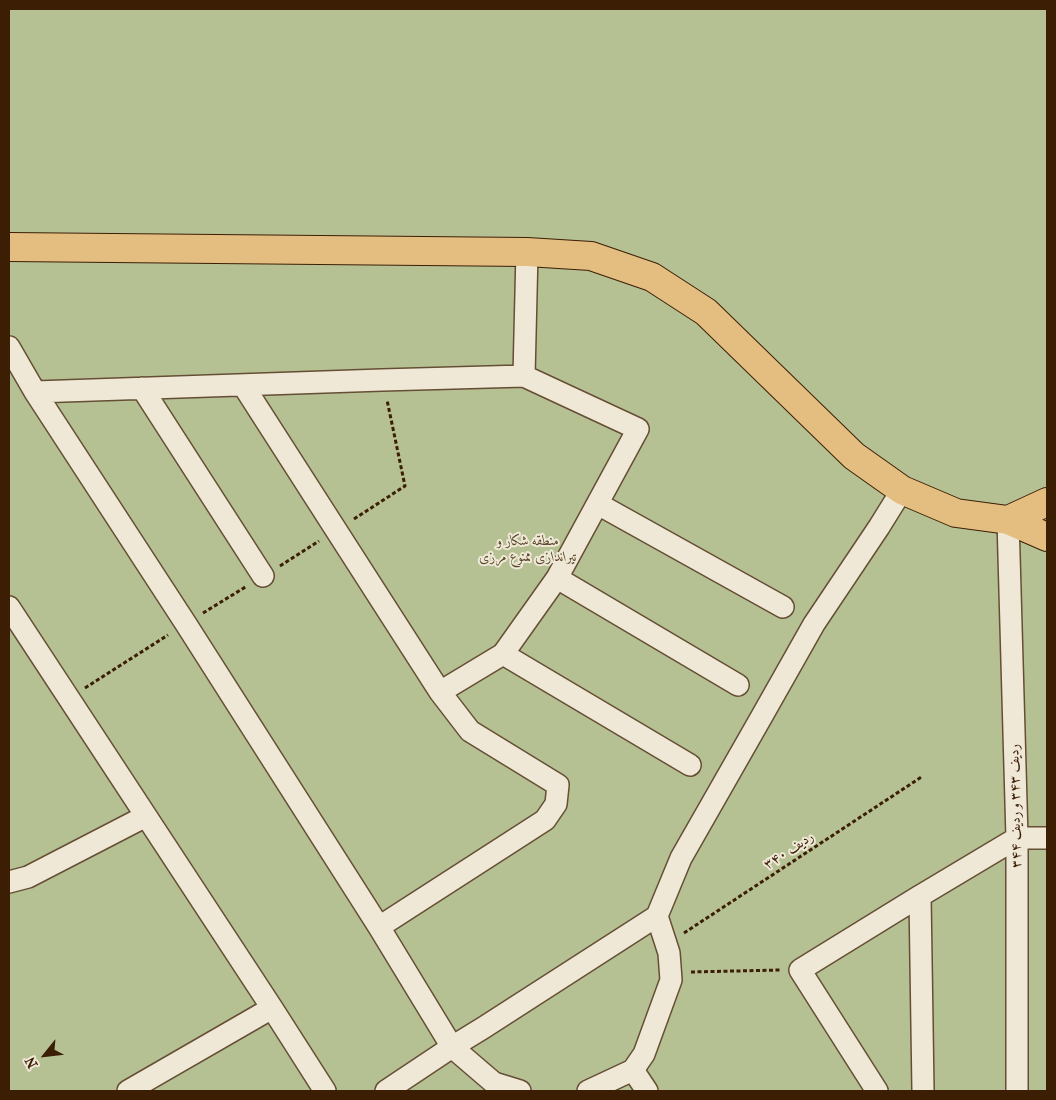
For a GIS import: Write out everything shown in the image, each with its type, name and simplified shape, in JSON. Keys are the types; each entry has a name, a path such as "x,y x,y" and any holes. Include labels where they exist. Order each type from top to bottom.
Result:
{"main road":[{"path":"9,247 527,252 591,256 652,277 706,312 854,456 902,490 956,513 1008,520 1047,537"},
{"path":"1008,520 1047,502"}],"street":[{"path":"524,376 527,252"},
{"path":"9,347 35,392 186,624 379,927 452,1047 494,1082 520,1091"},
{"path":"35,392 524,376 638,430 557,578 503,654 440,692"},
{"path":"243,385 440,692 470,731 558,785 556,804 546,820 379,927"},
{"path":"142,388 263,576"},
{"path":"386,1091 658,916 681,858 814,624 902,490"},
{"path":"598,504 783,607"},
{"name":"ردیف ۳۴۳ و ردیف ۳۴۴","path":"1008,520 1017,838 1017,1091"},
{"path":"557,578 738,685"},
{"path":"9,607 325,1091"},
{"path":"503,654 690,765"},
{"path":"9,882 28,877 146,816"},
{"path":"877,1091 800,970 1017,838 1047,838"},
{"path":"920,896 923,1091"},
{"path":"588,1091 633,1070 644,1054 671,980 669,953 658,916"},
{"path":"128,1091 272,1008"},
{"path":"633,1070 646,1091"}],"path":[{"name":"ردیف ۳۴۰","path":"666,945 923,776"},
{"path":"670,972 800,970"}],"green space":[{"name":"منطقه شکار و تیراندازی ممنوع مرزی","path":"9,9 1047,9 1047,1091 9,1091"}]}
